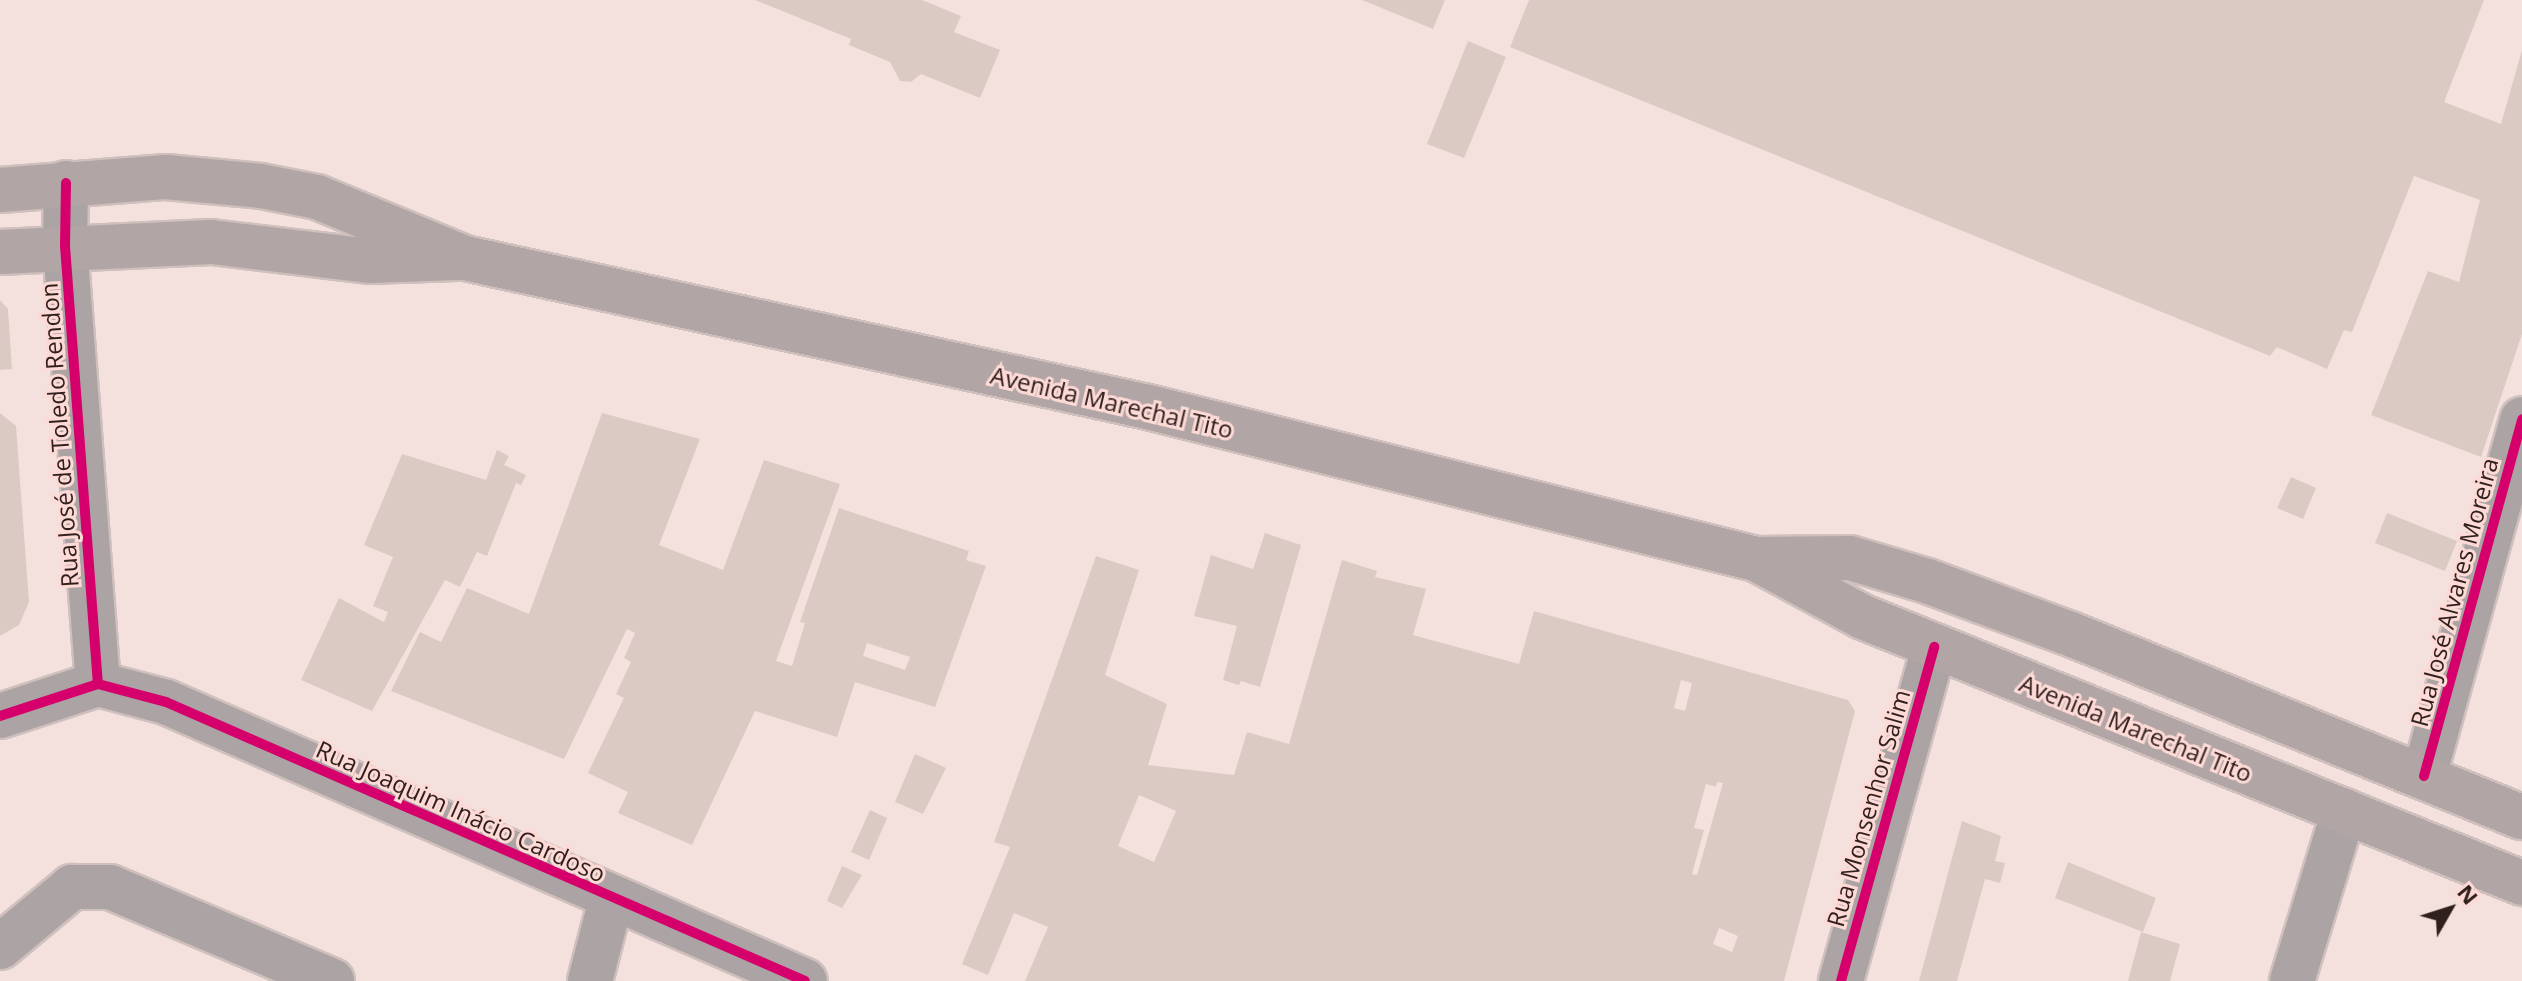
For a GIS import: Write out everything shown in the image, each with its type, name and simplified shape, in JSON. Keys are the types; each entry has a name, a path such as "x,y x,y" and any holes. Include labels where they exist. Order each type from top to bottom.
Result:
{"main road":[{"name":"Avenida Marechal Tito","path":"0,190 166,177 261,186 317,197 380,219 465,258 1148,407 1756,559 1863,617 2522,883"},
{"name":"Avenida Marechal Tito","path":"0,252 65,246 211,242 371,261 465,258"},
{"name":"Avenida Marechal Tito","path":"1756,559 1806,555 1863,562 2073,635 2522,817"},
{"path":"2232,766 2251,707"}],"street":[{"name":"Rua José de Toledo Rendon","path":"66,183 65,246 98,684"},
{"name":"Rua José Alvares Moreira","path":"2424,776 2522,419"},
{"name":"Rua Monsenhor Salim","path":"1841,981 1934,647"},
{"path":"0,716 98,684"},
{"name":"Rua Joaquim Inácio Cardoso","path":"98,684 166,702 611,900 805,981"},
{"path":"2292,981 2344,811"},
{"path":"0,947 72,887 110,887 332,981"},
{"path":"590,981 611,900"}],"building":[{"path":"755,0 922,0 961,16 954,32 1000,50 980,98 921,74 911,82 900,81 890,62 849,45 851,39"},
{"path":"1362,0 1445,0 1433,29"},
{"path":"1529,0 2484,0 2444,102 2501,124 2522,50 2522,334 2481,457 2371,415 2428,271 2459,282 2480,200 2414,176 2352,332 2344,330 2327,369 2277,347 2270,356 1510,47"},
{"path":"1468,41 1506,57 1464,158 1427,144"},
{"path":"0,300 8,309 12,369 0,370"},
{"path":"0,413 16,426 29,602 19,625 0,636"},
{"path":"602,413 700,439 659,545 723,570 764,460 840,484 776,661 792,666 805,623 800,622 839,508 969,551 966,560 986,566 935,707 855,682 837,737 755,711 692,845 618,813 628,792 588,773 624,698 616,694 631,662 624,658 635,633 627,629 564,759 391,691 420,632 441,642 467,588 529,614","holes":["867,643 910,657 905,670 863,656"]},
{"path":"497,450 509,456 504,465 526,475 521,485 516,483 487,556 477,552 460,587 445,580 372,711 301,680 339,598 384,622 388,612 373,606 393,557 364,545 402,454 486,480"},
{"path":"2291,477 2316,488 2303,519 2277,508"},
{"path":"2387,513 2457,541 2445,571 2375,543"},
{"path":"1265,533 1301,545 1260,687 1241,681 1239,685 1223,680 1237,626 1194,616 1211,555 1253,569"},
{"path":"1096,556 1139,570 1105,675 1167,704 1148,765 1234,775 1247,732 1289,744 1342,560 1377,571 1375,577 1426,589 1413,635 1519,664 1534,611 1848,700 1855,711 1784,981 1025,981 1048,927 1014,913 988,975 962,964 1010,847 994,842","holes":["1681,680 1692,683 1685,711 1674,708","1717,782 1723,783 1697,875 1692,874 1704,830 1694,828 1706,784 1716,787","1139,795 1176,811 1154,862 1118,846","1719,928 1738,936 1732,952 1713,944"]},
{"path":"915,754 946,768 923,814 895,802"},
{"path":"870,810 887,818 869,860 851,852"},
{"path":"1962,821 2001,836 1995,861 2005,863 2000,883 1985,879 1957,981 1919,981"},
{"path":"2068,862 2156,898 2143,932 2055,898"},
{"path":"842,866 862,875 842,908 827,901"},
{"path":"2141,932 2180,944 2170,981 2128,981"}],"cycle path":[{"path":"66,183 65,246 98,684"},
{"path":"2424,776 2522,419"},
{"path":"1841,981 1934,647"},
{"path":"0,716 98,684 166,702 805,981"}]}
